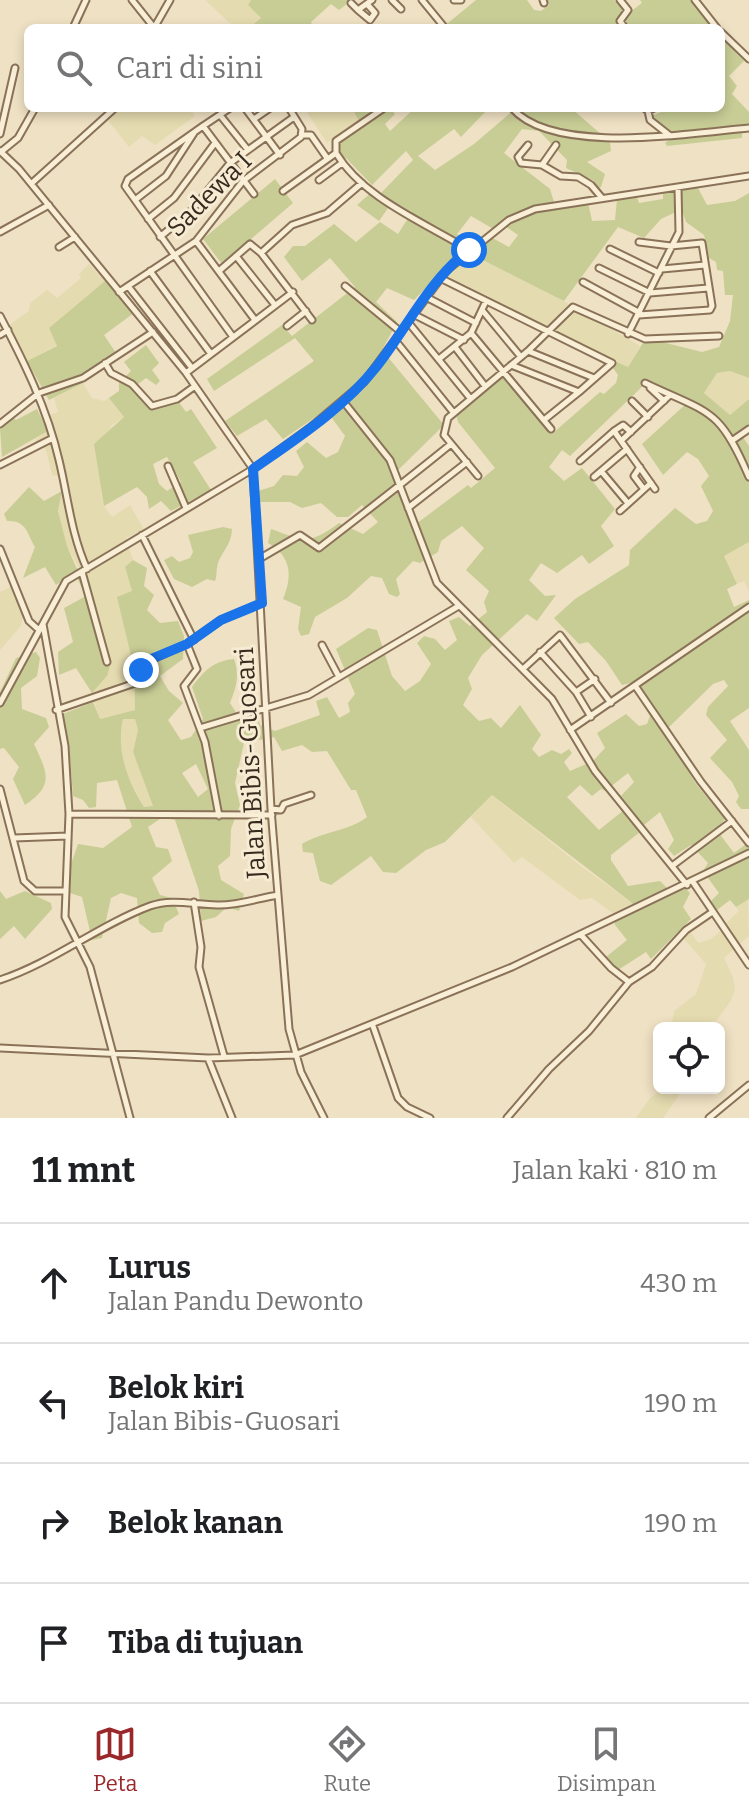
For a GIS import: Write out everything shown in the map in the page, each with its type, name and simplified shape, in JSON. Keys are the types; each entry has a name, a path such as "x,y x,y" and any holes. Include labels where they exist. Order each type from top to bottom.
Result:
{"street":[{"path":"75,24 86,0"},
{"path":"132,0 151,24"},
{"path":"155,24 170,0"},
{"path":"392,0 401,9"},
{"path":"454,0 461,0"},
{"path":"620,0 628,10 620,21 622,24"},
{"path":"695,0 714,24"},
{"path":"425,1 442,24"},
{"path":"351,3 358,10 371,20 375,13 369,2 358,10"},
{"path":"725,36 749,59"},
{"path":"0,134 15,68"},
{"path":"33,112 18,138 1,151 32,183 186,373 253,469"},
{"path":"32,183 111,112"},
{"path":"224,112 126,181 147,220 233,337"},
{"path":"248,112 280,155"},
{"path":"254,119 264,112"},
{"path":"291,112 302,128 302,135 311,135 327,158"},
{"path":"378,112 336,141 336,153 342,163 375,194 469,250"},
{"path":"517,112 533,125 624,140 749,128"},
{"path":"649,112 650,120 669,135"},
{"path":"220,115 248,150"},
{"path":"160,237 192,210 230,163 294,117"},
{"path":"203,126 254,194"},
{"path":"135,200 166,176 195,132"},
{"name":"Sadewa I","path":"119,292 196,241 243,181 302,135"},
{"path":"147,220 174,198 215,143"},
{"path":"528,145 519,162 526,166 542,165 558,176 580,178 602,198"},
{"path":"542,165 556,145"},
{"path":"283,191 336,153"},
{"path":"319,180 342,163"},
{"path":"0,703 66,581 253,469 343,401 364,382 440,278 469,250 528,210 749,176"},
{"path":"261,253 292,225 327,213 362,183"},
{"path":"628,335 680,227 678,188"},
{"path":"0,232 49,205"},
{"path":"59,247 75,237"},
{"path":"196,241 255,320"},
{"path":"583,282 640,314 710,310 712,306 701,242 671,246 639,242"},
{"path":"219,271 252,244 293,292 312,320"},
{"path":"610,249 660,271 705,265"},
{"path":"236,256 275,306"},
{"path":"599,268 650,293 708,288"},
{"path":"150,271 211,354"},
{"path":"440,278 612,363 544,420"},
{"path":"128,286 192,368"},
{"path":"345,286 401,332"},
{"path":"186,373 293,292"},
{"path":"426,297 476,323"},
{"path":"131,306 138,300"},
{"path":"439,359 471,333 486,301"},
{"path":"478,476 444,433 453,412 550,332 573,307 628,335 645,339 719,336"},
{"path":"482,310 521,357"},
{"path":"287,326 306,311"},
{"path":"413,314 464,340"},
{"path":"0,316 39,393 53,438 73,532 107,662"},
{"path":"408,322 470,398"},
{"path":"0,335 8,330"},
{"path":"0,424 39,393 70,384 153,332"},
{"path":"471,333 551,429"},
{"path":"395,340 453,412"},
{"path":"455,347 485,386"},
{"path":"528,351 595,378"},
{"path":"105,363 111,373 132,384 152,406 177,399 195,386"},
{"path":"511,365 579,392"},
{"path":"664,401 645,383 708,412 725,427 749,477"},
{"path":"622,440 670,395"},
{"path":"343,401 387,456 431,573 457,607 524,668 559,708 595,771 672,866 690,883 749,965"},
{"path":"632,401 648,417"},
{"path":"580,461 623,425 631,432"},
{"path":"733,440 749,429"},
{"path":"614,431 653,486 643,488 620,511"},
{"path":"0,465 53,438"},
{"path":"259,559 300,535 319,548 451,444"},
{"path":"594,477 628,449"},
{"path":"408,508 467,462"},
{"path":"168,466 186,508"},
{"path":"640,467 634,476 643,488"},
{"name":"Jalan Bibis-Guosari","path":"253,469 272,812 289,1029 295,1055 324,1118"},
{"path":"601,471 627,502"},
{"path":"142,535 194,640"},
{"path":"0,549 29,621 41,626"},
{"path":"56,710 138,682 142,677 142,664 187,644 221,620 262,603"},
{"path":"200,728 309,695 457,607"},
{"path":"570,730 749,607"},
{"path":"41,626 56,710 63,729 69,814 65,917 90,967 130,1118"},
{"path":"524,668 556,636 562,636 611,703"},
{"path":"187,644 197,669 184,686 200,728 219,816"},
{"path":"322,645 339,677"},
{"path":"540,652 576,692 591,717"},
{"path":"576,692 595,678"},
{"path":"636,687 749,843"},
{"path":"0,789 18,863 31,888 64,891"},
{"path":"69,814 219,816 272,812 281,810 284,804 311,795"},
{"path":"672,866 732,821"},
{"path":"14,838 68,836"},
{"path":"0,1048 208,1058 295,1055 373,1025 581,935 749,853"},
{"path":"0,980 77,945 93,933 152,905 194,902 218,905 278,895"},
{"path":"194,902 201,947 199,967 224,1056"},
{"path":"507,1118 549,1069 589,1031 629,982 652,967 686,930 711,913"},
{"path":"581,935 611,968 629,982"},
{"path":"373,1025 398,1098 407,1107 430,1118"},
{"path":"208,1058 232,1118"},
{"path":"709,1118 749,1085"}],"shaded area":[{"path":"205,0 251,0 248,5 261,18 254,24 231,24"},
{"path":"115,112 192,112 195,116 155,145 142,136 129,147 107,119"},
{"path":"307,112 354,112 360,122 327,143"},
{"path":"463,250 536,285 640,346 628,367 437,275"},
{"path":"89,264 105,281 49,328 57,345 23,363 2,330 29,311 30,303 47,290 57,298 81,278 79,274"},
{"path":"730,371 749,378 749,399 730,415 704,393 717,373"},
{"path":"83,383 92,398 104,401 109,398 124,417 111,426 101,493 104,506 112,517 130,505 144,530 126,538 133,560 125,567 132,591 135,710 99,719 92,693 107,676 92,591 67,546 58,511 62,491 58,476 52,475 46,450 35,440 48,431 43,417 58,412 54,398"},
{"path":"749,542 749,592 744,581 737,584 724,556"},
{"path":"11,587 23,616 21,626 0,650 0,592"},
{"path":"123,719 135,719 138,730 133,752 153,806 144,807 125,771 120,742"},
{"path":"492,795 634,906 614,914 592,898 580,900 522,857 514,863 471,817"},
{"path":"748,898 749,936 724,958 735,990 730,1002 715,1022 672,1022 674,1011 696,994 706,964 678,932 686,925 698,943 711,939 739,911 736,907"},
{"path":"656,1094 680,1094 663,1118 636,1118"}],"green space":[{"path":"251,0 352,0 339,10 331,4 312,24 254,24 261,18 248,5"},
{"path":"476,0 527,0 534,10 541,11 549,5 547,0 614,0 630,12 642,3 640,0 691,0 709,24 623,23 447,24"},
{"path":"725,41 744,61 729,76 737,86 732,94 749,112 749,125 742,127 742,138 667,146 665,143 670,139 670,132 652,116 661,112 725,112"},
{"path":"354,112 393,112 395,114 385,124 390,131 411,112 485,112 461,137 454,129 418,156 435,170 474,144 511,112 576,112 610,142 611,151 587,162 605,174 601,187 594,191 594,181 566,168 567,160 539,131 522,129 504,153 550,189 554,202 587,197 592,221 615,220 617,199 637,197 639,203 663,199 663,193 697,186 707,205 735,201 749,193 749,378 730,371 717,373 704,393 730,415 749,399 749,426 740,433 749,446 749,542 724,556 737,584 727,589 734,607 749,600 749,708 730,721 749,750 749,809 741,809 736,802 739,796 732,782 710,758 727,740 706,715 708,707 728,686 724,680 713,684 665,731 696,784 725,819 716,829 734,853 749,842 749,899 736,907 730,900 717,910 711,901 719,893 703,871 708,863 691,845 674,856 668,849 674,840 660,812 611,855 611,860 628,886 660,881 668,889 679,882 690,893 683,907 691,919 651,959 646,952 618,970 606,957 627,940 615,925 614,914 634,906 492,795 445,842 426,850 396,873 383,872 371,856 331,885 320,881 313,853 303,852 302,844 367,817 356,790 351,790 327,751 312,752 302,745 282,751 274,737 244,743 235,783 240,805 231,829 230,856 218,866 221,880 244,894 239,911 227,907 216,917 201,921 199,891 175,820 163,817 148,827 156,847 168,849 172,861 152,878 160,895 172,898 179,914 165,923 162,932 152,933 139,923 137,898 121,893 111,898 102,938 92,940 82,897 70,893 71,864 78,844 103,848 132,827 117,780 97,783 96,807 89,808 83,800 73,796 63,714 93,702 100,719 135,710 134,668 117,597 132,591 125,567 133,560 147,568 144,586 154,595 147,610 160,623 178,621 184,636 183,659 160,676 169,691 183,703 168,720 181,740 191,737 203,719 192,687 205,672 220,662 234,659 237,671 230,703 241,720 258,717 260,725 275,731 320,715 316,701 327,697 339,718 350,712 348,703 355,694 336,649 368,628 377,630 392,676 405,691 420,681 431,664 417,643 424,636 435,639 445,650 457,640 449,621 459,617 470,626 487,612 484,602 489,591 466,570 484,548 462,526 441,541 438,552 420,563 413,561 396,579 400,594 397,597 389,594 382,578 371,576 347,598 315,617 309,634 301,636 298,629 301,607 283,599 288,567 276,548 268,543 271,529 306,539 320,535 339,523 363,534 378,522 362,505 348,517 337,517 321,503 302,508 290,502 260,502 258,491 274,486 283,475 297,476 304,467 296,451 307,442 326,458 338,452 345,436 326,410 283,439 266,419 237,436 225,421 314,361 295,338 214,391 207,379 282,325 292,336 355,287 330,258 302,281 284,257 293,246 305,246 334,224 356,242 380,222 398,234 412,212 393,201 379,221 357,205 375,189 381,193 413,160 406,151 372,185 346,158 343,160 334,139 360,123","holes":["676,212 683,213 686,222 704,235 709,258 716,262 717,270 723,271 725,295 733,295 730,321 719,347 702,352 646,338 628,367 617,362 613,368 618,375 616,383 604,394 600,392 553,433 504,374 456,414 458,422 495,468 412,527 393,475 444,425 382,350 397,322 376,302 387,288 414,300 463,250 564,301 618,227 644,238 661,219","471,216 497,231 505,226 518,235 509,247 485,234 472,243 457,234","648,381 686,398 687,403 642,444 663,475 687,452 698,459 709,476 701,486 713,511 707,521 696,524 675,508 630,550 629,565 575,599 554,618 579,644 588,642 622,685 630,683 650,716 647,724 639,726 626,714 597,733 605,748 593,761 570,771 564,762 572,753 569,749 561,754 552,750 539,757 532,749 541,735 520,705 501,728 491,718 479,721 463,705 472,689 468,678 482,655 527,614 537,621 556,595 545,596 529,580 541,563 557,573 582,555 589,564 614,546 601,526 615,509 582,468 564,481 549,467 562,450 570,456","123,719 135,719 138,730 133,752 153,806 144,807 128,776 122,754","196,764 208,789 198,797 182,773","628,773 634,782 621,796 629,806 599,830 567,797 580,785 592,796 601,789 605,791"]},
{"path":"275,179 293,203 222,264 203,239"},
{"path":"105,281 114,291 120,287 138,310 104,335 116,353 79,376 83,383 49,400 27,361 57,346 49,328"},
{"path":"146,345 159,363 152,370 160,381 156,385 146,378 133,388 147,407 169,397 173,403 178,401 186,412 191,409 217,448 193,462 211,490 171,511 161,501 149,509 147,497 137,487 104,506 94,444 124,417 109,398 119,391 119,383 131,371 124,362","holes":["167,457 181,482 167,491 159,484 153,464"]},
{"path":"37,409 48,431 2,457 0,428 13,417 16,420"},
{"path":"29,487 44,501 62,491 58,511 67,546 76,567 89,580 111,662 107,676 92,693 76,668 59,675 58,652 73,642 64,608 86,596 74,572 56,585 45,567 23,578 35,547 23,525 7,521 4,514"},
{"path":"223,527 232,529 231,536 218,563 215,581 207,579 192,587 174,579 164,560 172,556 179,562 190,558 193,552 188,535"},
{"path":"36,652 40,658 37,676 21,688 22,709 46,718 49,727 34,744 46,778 41,791 25,805 13,779 19,767 4,748 0,749 0,692 16,658"},
{"path":"0,891 6,899 25,891 51,903 52,909 25,939 14,926 0,939"}],"route":[{"path":"141,670 144,662 187,644 221,620 262,603 253,469 311,427 364,382 440,278 469,250"}]}
